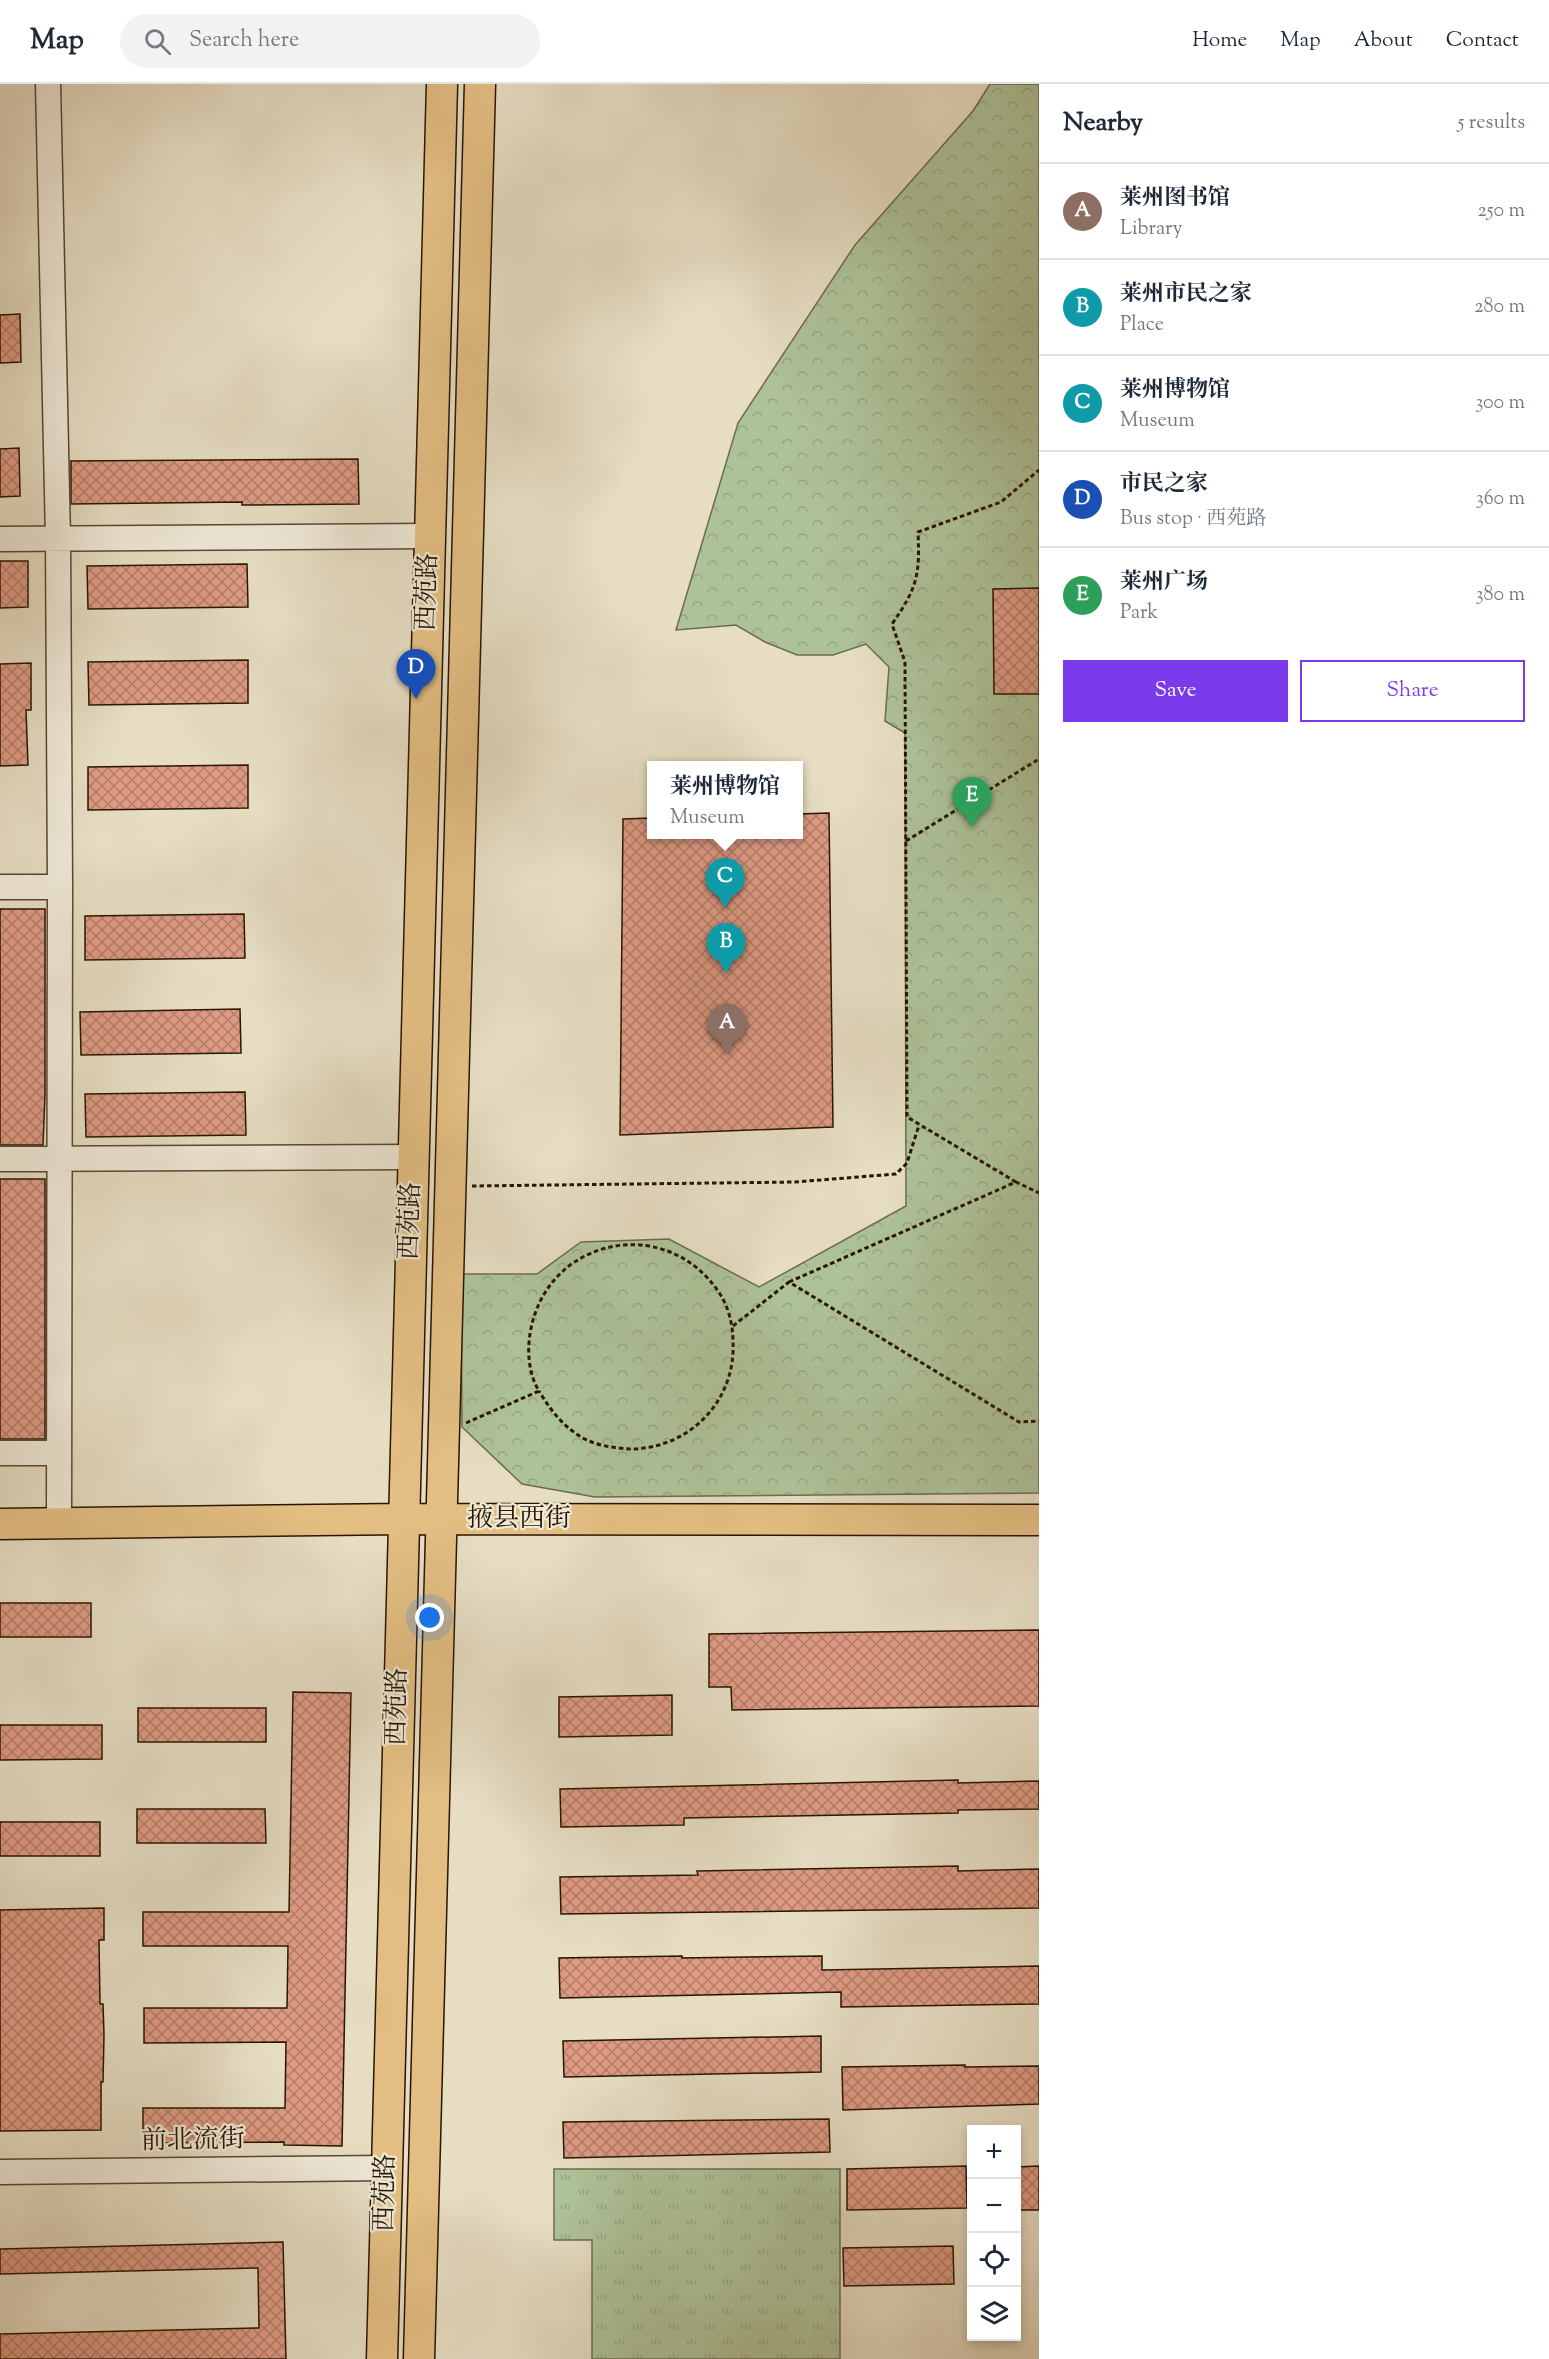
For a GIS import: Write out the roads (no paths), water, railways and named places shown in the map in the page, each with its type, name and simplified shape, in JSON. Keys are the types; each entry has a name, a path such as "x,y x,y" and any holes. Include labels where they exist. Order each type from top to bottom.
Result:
{"main road":[{"name":"西苑路","path":"382,2359 442,84"},
{"name":"西苑路","path":"419,2359 480,84"},
{"name":"掖县西街","path":"0,1524 403,1519 1039,1520"}],"street":[{"path":"48,84 58,539 59,1523"},
{"path":"0,539 430,536"},
{"path":"0,887 60,887"},
{"path":"0,1160 413,1157"},
{"path":"0,1453 59,1453"},
{"name":"前北流街","path":"0,2172 387,2168"}],"place":[{"name":"市民之家","path":"416,699"},
{"name":"莱州广场","path":"972,827"},
{"name":"莱州博物馆","path":"725,908"},
{"name":"莱州市民之家","path":"726,973"},
{"name":"莱州图书馆","path":"727,1054"}]}
